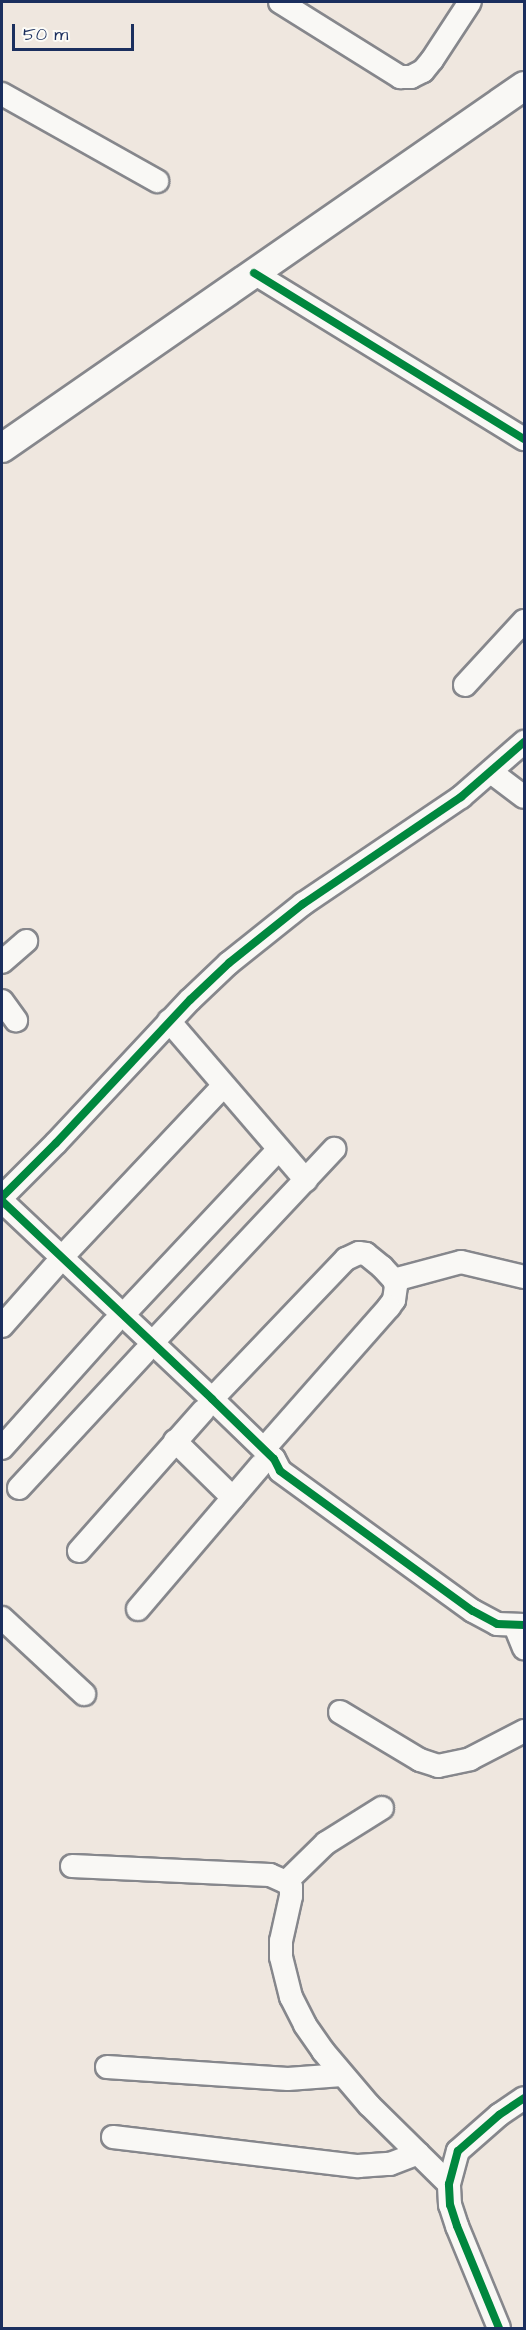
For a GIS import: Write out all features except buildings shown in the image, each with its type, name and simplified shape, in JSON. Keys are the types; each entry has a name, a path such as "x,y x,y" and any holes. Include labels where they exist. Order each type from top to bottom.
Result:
{"main road":[{"path":"2,448 525,86"}],"street":[{"path":"280,2 400,76 417,74 432,60 470,2"},
{"path":"2,94 157,181"},
{"path":"254,273 525,439"},
{"path":"465,685 525,621"},
{"path":"525,742 461,796 303,904 258,938 169,1021 2,1199 59,1262 268,1461 491,1623 520,1625 525,1648"},
{"path":"491,772 525,797"},
{"path":"2,962 26,941"},
{"path":"2,1001 15,1020"},
{"path":"169,1021 306,1180"},
{"path":"2,1326 223,1086"},
{"path":"19,1488 334,1149"},
{"path":"2,1448 118,1319 278,1150"},
{"path":"2,1217 59,1262"},
{"path":"79,1551 175,1441 346,1259 359,1253 366,1254 394,1280 396,1293 389,1307 268,1461 233,1498 138,1609"},
{"path":"394,1280 461,1262 525,1276"},
{"path":"175,1441 233,1498"},
{"path":"2,1618 84,1694"},
{"path":"340,1712 420,1760 438,1766 470,1760 525,1731"},
{"path":"286,1882 326,1844 382,1808"},
{"path":"72,1866 270,1875 286,1882 291,1887 291,1896 281,1941 281,1957 291,1997 305,2025 342,2075 449,2184"},
{"path":"107,2067 288,2079 342,2075"},
{"path":"499,2328 457,2226 450,2205 449,2184 458,2151 499,2115 525,2097"},
{"path":"113,2137 358,2166 390,2164 418,2153"}],"cycle path":[{"path":"254,273 524,439"},
{"path":"2,1197 190,1000 229,963 303,904 461,797 524,742"},
{"path":"2,1201 274,1459 280,1471 473,1611 497,1624 524,1625"},
{"path":"499,2328 457,2226 450,2205 449,2184 458,2151 499,2115 524,2098"}]}
